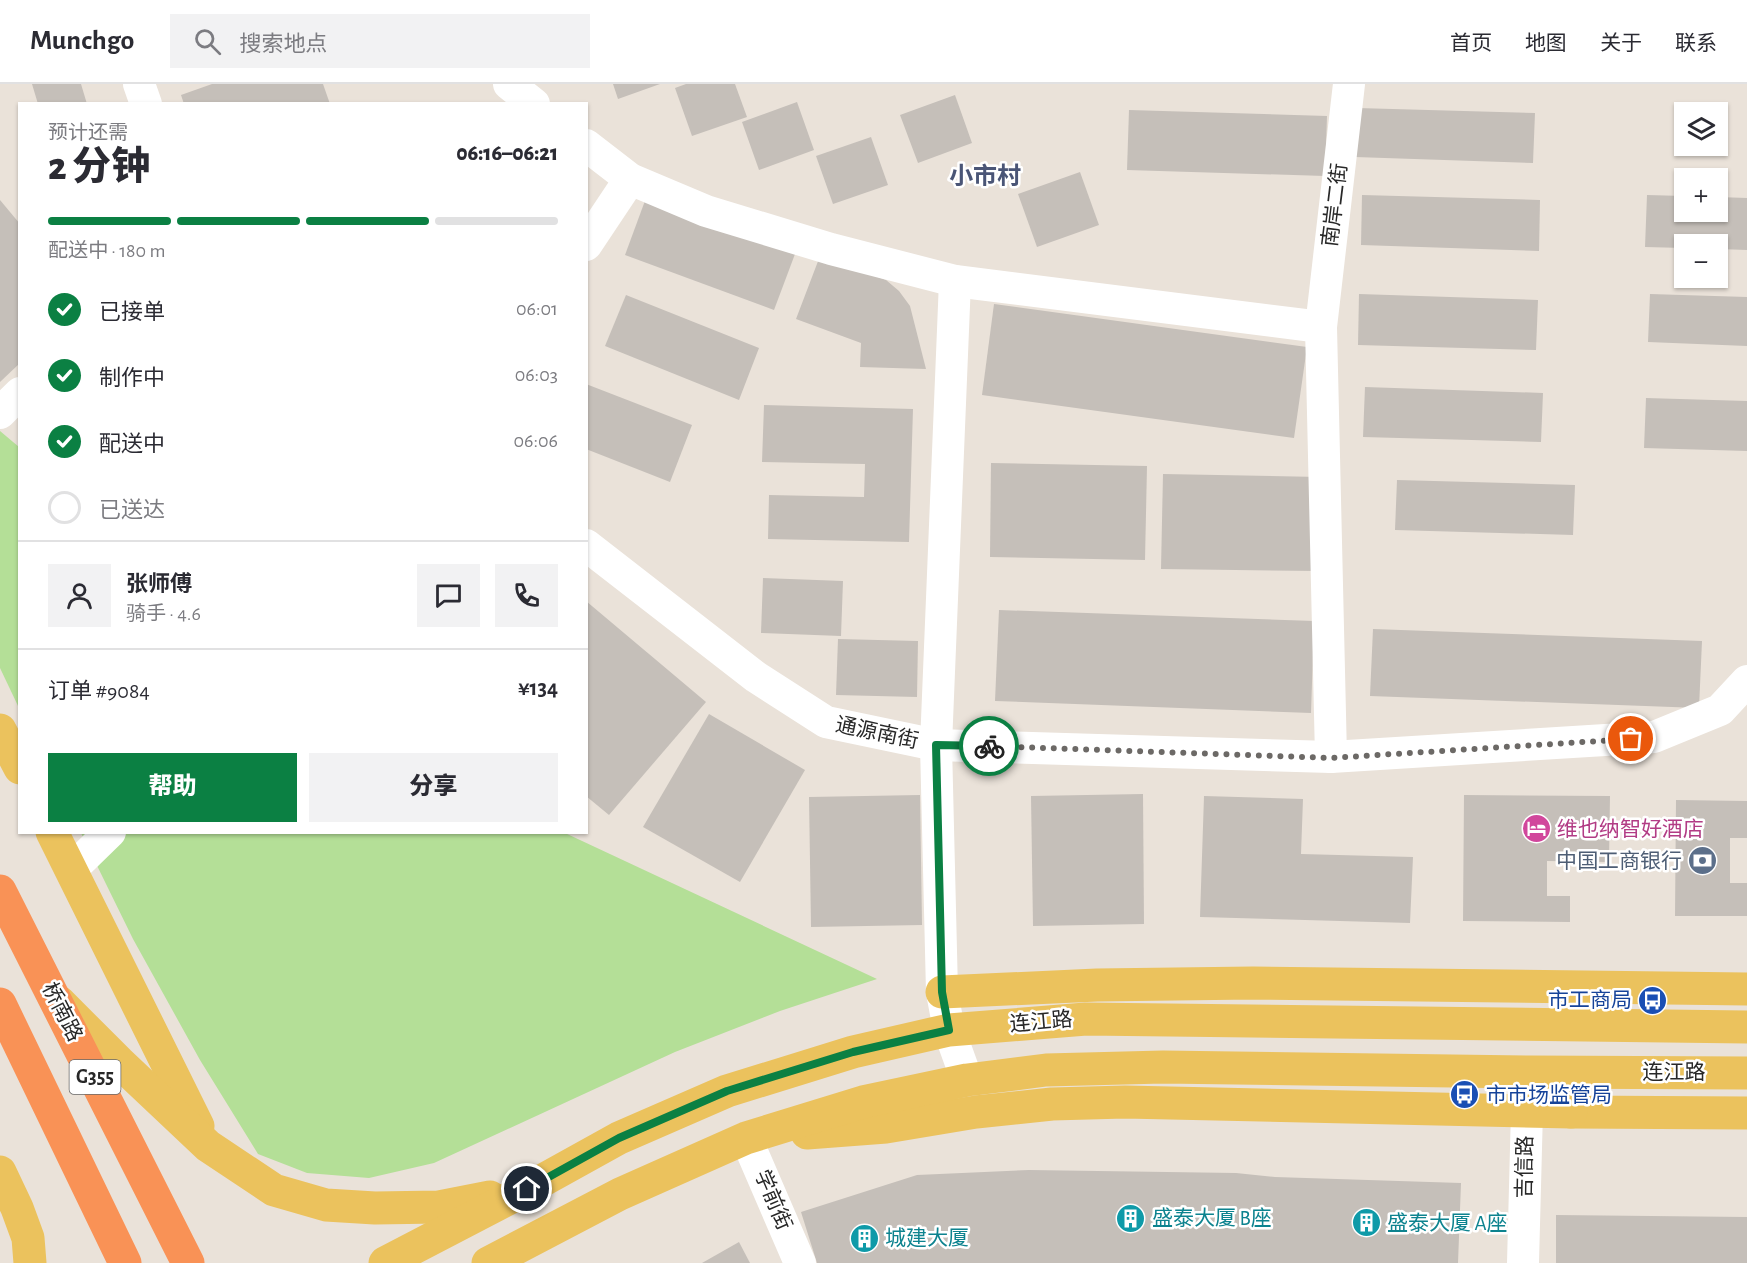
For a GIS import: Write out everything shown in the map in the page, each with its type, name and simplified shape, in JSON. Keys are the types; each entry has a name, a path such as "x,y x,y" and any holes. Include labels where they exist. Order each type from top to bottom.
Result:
{"highway":[{"name":"桥南路","path":"0,891 188,1263"},
{"name":"G355","path":"0,1004 125,1263"}],"main road":[{"path":"0,730 18,764"},
{"path":"53,834 208,1146"},
{"name":"连江路","path":"942,992 1097,985 1253,983 1747,989"},
{"path":"56,1000 208,1146 274,1190 326,1205 375,1208 439,1207 527,1189"},
{"name":"连江路","path":"385,1263 619,1138 727,1091 853,1052 949,1030 1086,1019 1747,1027"},
{"name":"连江路","path":"488,1263 620,1194 746,1138 863,1102 967,1080 1046,1070 1163,1067 1747,1073"},
{"path":"1528,1072 1571,1112"},
{"name":"连江路","path":"746,1138 886,1127 976,1112 1052,1104 1125,1102 1526,1109 1571,1112 1747,1113"},
{"path":"0,1172 28,1238 30,1263"}],"street":[{"path":"139,84 145,102"},
{"path":"494,102 507,84 531,102"},
{"name":"南岸二街","path":"1331,758 1321,327 1349,84"},
{"path":"588,147 630,179 706,211 831,249 955,281 1321,327"},
{"path":"588,242 630,179"},
{"path":"955,281 936,745 942,992 949,1030 967,1080"},
{"path":"0,412 18,395"},
{"name":"通源南街","path":"588,547 756,677 826,722 936,745 1331,758 1654,737 1720,710 1747,681"},
{"path":"71,870 108,834"},
{"name":"吉信路","path":"1523,1263 1528,1072"},
{"name":"学前街","path":"746,1138 800,1263"}],"green space":[{"path":"0,431 18,446 18,706 0,668"},
{"path":"81,834 567,834 877,979 780,1011 675,1052 434,1163 369,1178 307,1173 258,1154 200,1060 133,939"}],"building":[{"path":"32,84 81,84 86,102 37,102"},
{"path":"212,84 323,84 329,102 183,102 181,95"},
{"path":"613,84 660,84 618,99"},
{"path":"686,84 735,84 747,117 692,136 675,88"},
{"path":"955,95 972,143 918,163 900,115"},
{"path":"797,102 814,150 759,170 742,122"},
{"path":"1357,108 1535,113 1533,163 1355,157"},
{"path":"1129,110 1327,116 1325,176 1127,170"},
{"path":"871,137 888,185 833,204 816,156"},
{"path":"1080,172 1099,225 1037,247 1018,194"},
{"path":"1362,195 1540,200 1539,251 1361,245"},
{"path":"1647,195 1674,196 1674,222 1728,222 1728,197 1747,198 1747,250 1728,249 1728,234 1674,234 1674,248 1645,247"},
{"path":"646,198 795,254 774,310 625,255"},
{"path":"0,200 18,222 18,365 0,382"},
{"path":"820,256 886,280 899,291 910,306 926,369 860,367 861,343 796,319"},
{"path":"1359,294 1538,300 1536,350 1358,345"},
{"path":"1650,294 1747,297 1747,346 1648,342"},
{"path":"626,295 759,348 739,400 605,346"},
{"path":"994,304 1307,347 1294,438 982,395"},
{"path":"588,385 692,425 670,482 588,450"},
{"path":"1365,387 1543,393 1541,442 1363,437"},
{"path":"1646,398 1747,401 1747,451 1644,448"},
{"path":"764,405 913,409 909,542 768,539 769,495 864,497 865,464 762,462"},
{"path":"991,463 1147,466 1145,560 990,557"},
{"path":"1163,474 1320,477 1318,571 1161,569"},
{"path":"1397,480 1575,485 1573,535 1395,530"},
{"path":"763,578 843,581 841,636 761,633"},
{"path":"588,603 706,702 609,815 588,798"},
{"path":"999,610 1314,621 1311,713 995,701"},
{"path":"1373,629 1702,641 1699,708 1370,696"},
{"path":"838,639 918,641 917,697 836,695"},
{"path":"709,714 805,770 740,882 643,827"},
{"path":"1143,794 1144,924 1033,926 1031,796"},
{"path":"920,795 922,925 811,927 809,797"},
{"name":"维也纳智好酒店","path":"1464,795 1610,796 1609,862 1547,861 1547,896 1570,896 1570,922 1463,921"},
{"path":"1204,796 1303,799 1301,854 1413,857 1410,923 1200,917"},
{"name":"中国工商银行","path":"1676,800 1747,801 1747,838 1730,838 1730,883 1747,883 1747,916 1675,916"},
{"path":"1029,1170 1236,1173 1275,1177 1461,1183 1458,1263 817,1263 801,1212 917,1175"},
{"path":"1556,1215 1747,1217 1747,1263 1556,1263"},
{"path":"739,1242 750,1263 702,1263"}],"way so far":[{"path":"989,746 1331,758 1631,739"}],"place":[{"name":"维也纳智好酒店","path":"1536,829"},
{"name":"中国工商银行","path":"1703,861"},
{"name":"市工商局","path":"1653,1000"},
{"name":"市市场监管局","path":"1465,1095"},
{"name":"盛泰大厦 B座","path":"1131,1218"},
{"name":"盛泰大厦 A座","path":"1366,1223"},
{"name":"城建大厦","path":"864,1238"}],"district":[{"name":"小市村","path":"985,177"}],"route":[{"path":"527,1189 619,1138 727,1091 853,1052 949,1030 942,992 936,745 989,746"}]}
